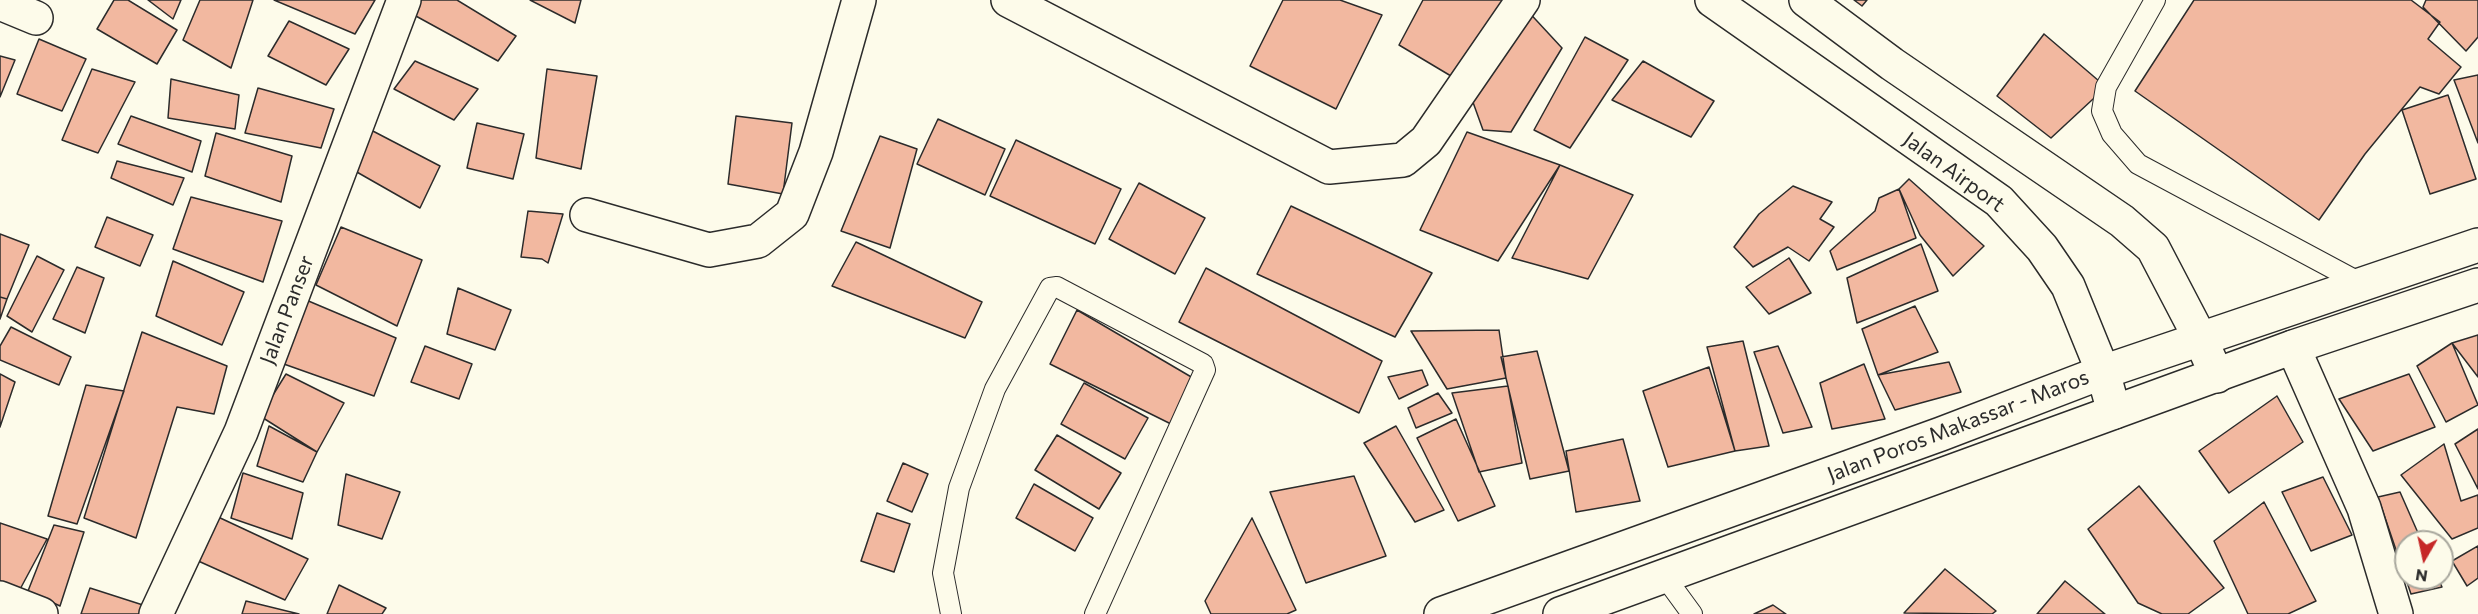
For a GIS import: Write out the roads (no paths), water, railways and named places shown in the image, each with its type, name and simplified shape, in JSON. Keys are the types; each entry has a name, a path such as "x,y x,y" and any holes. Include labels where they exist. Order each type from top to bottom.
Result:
{"main road":[{"name":"Jalan Panser","path":"156,614 241,432 404,0"},
{"path":"587,215 709,250 758,241 792,214 816,152 859,0"},
{"path":"1008,0 1329,166 1403,160 1426,141 1523,0"},
{"name":"Jalan Airport","path":"1712,0 1999,201 2042,248 2068,286 2103,372 2114,412"},
{"path":"1806,0 1892,64 2122,221 2153,248 2217,376"},
{"path":"0,3 36,18"},
{"path":"1860,105 1892,64"},
{"name":"Jalan Poros Makassar - Maros","path":"1441,614 1919,442 2103,372 2478,245"},
{"name":"Jalan Poros Makassar - Maros","path":"1560,614 2114,412 2478,285"},
{"path":"2293,348 2364,508 2396,614"},
{"path":"0,598 41,614"}],"lane":[{"path":"2155,0 2106,87 2102,111 2112,134 2138,164 2364,285"},
{"path":"951,614 943,573 959,488 996,389 1050,288 1057,287 1203,364 1206,370 1095,614"},
{"path":"1665,577 1692,614"}]}
